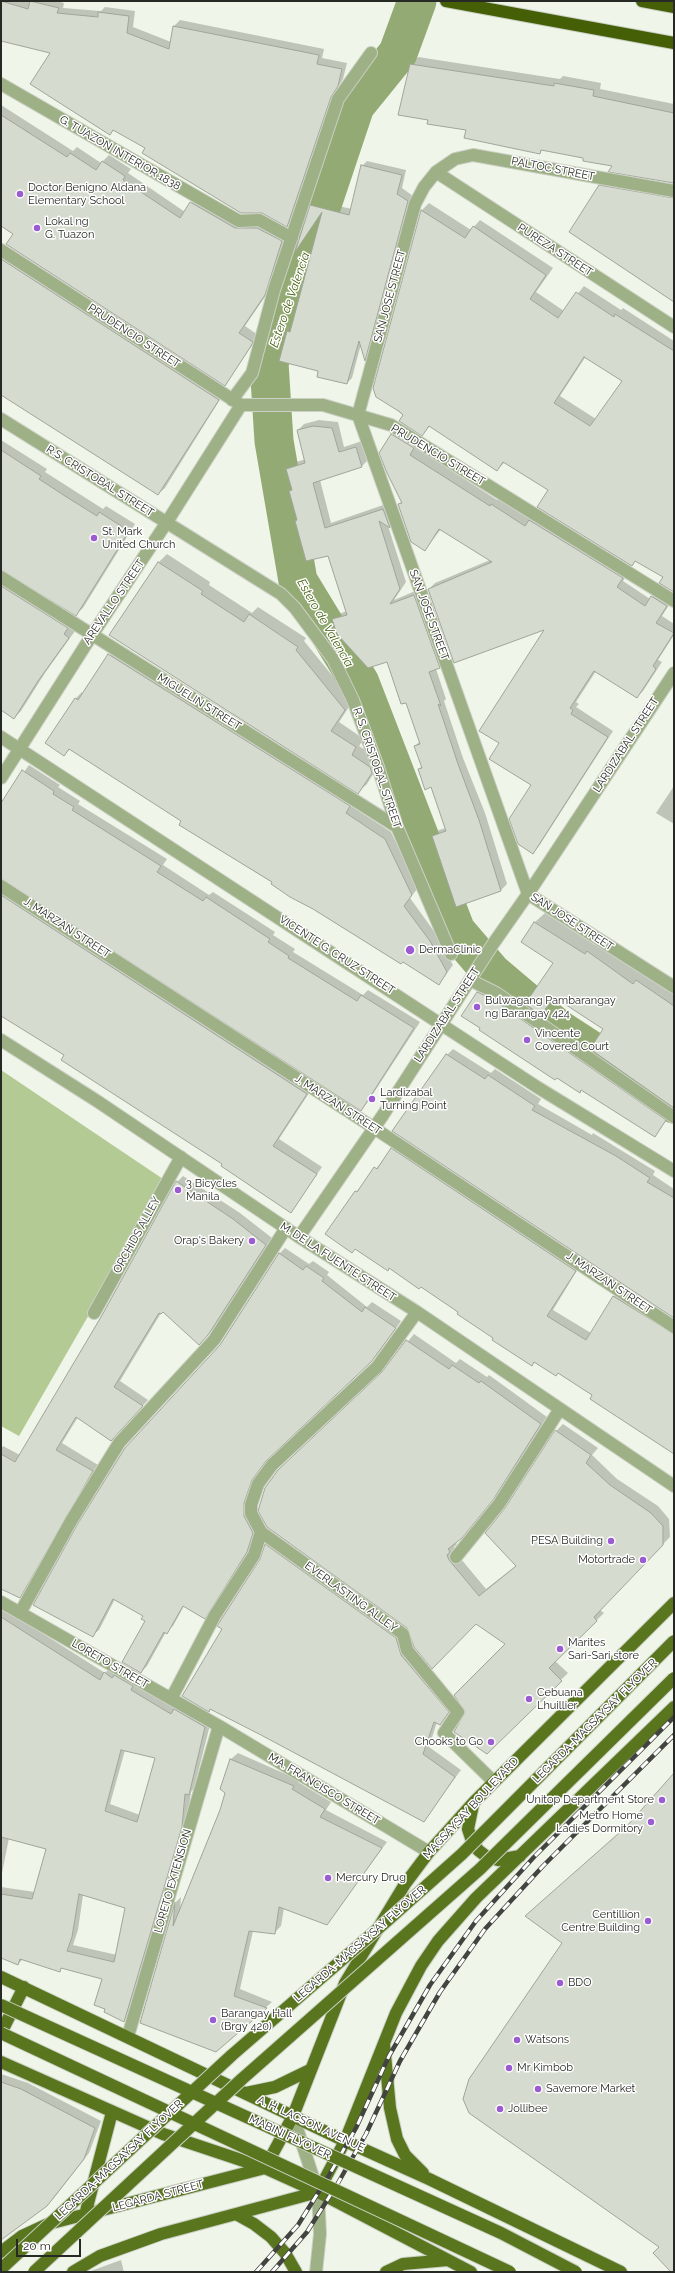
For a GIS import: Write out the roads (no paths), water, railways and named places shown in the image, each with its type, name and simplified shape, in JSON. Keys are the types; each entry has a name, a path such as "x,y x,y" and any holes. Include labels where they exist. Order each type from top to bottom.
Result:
{"highway":[{"path":"446,1 674,43"},
{"path":"642,1 674,7"}],"main road":[{"name":"MAGSAYSAY BOULEVARD","path":"293,2116 345,1983 405,1884 429,1852 474,1802 674,1603"},
{"name":"LEGARDA-MAGSAYSAY FLYOVER","path":"1,2268 232,2055 462,1854 674,1641"},
{"name":"LEGARDA-MAGSAYSAY FLYOVER","path":"34,2272 242,2079 480,1869 674,1678"},
{"path":"73,2272 100,2256 161,2234 318,2192 345,2141 384,2041 408,1988 438,1941 461,1913 674,1707"},
{"path":"474,1802 468,1823 469,1834 474,1846 483,1854 493,1859 505,1860 521,1855"},
{"name":"A. H. LACSON AVENUE","path":"1,1977 128,2036 345,2141 429,2179 621,2272"},
{"path":"24,1987 1,2033 510,2272"},
{"name":"MABINI FLYOVER","path":"1,2005 501,2233 576,2272"},
{"path":"384,2041 390,2108 397,2139 405,2155 429,2179"},
{"path":"1,2062 163,2134 264,2168 318,2192 471,2272"},
{"path":"246,2093 275,2087 310,2070"},
{"path":"85,2215 112,2112"},
{"path":"264,2168 293,2116"},
{"name":"LEGARDA STREET","path":"1,2252 22,2236 41,2227 264,2168"},
{"path":"236,2214 254,2224 271,2238 284,2253 296,2272"},
{"path":"386,2272 403,2264 448,2260"},
{"path":"1,2268 6,2272"}],"street":[{"name":"AREVALLO STREET","path":"1,778 242,404 252,373 274,290 338,99 371,53"},
{"name":"G. TUAZON INTERIOR 1838","path":"1,84 239,221 259,220 292,238"},
{"name":"PALTOC STREET","path":"436,172 455,159 473,155 674,191"},
{"name":"PUREZA STREET","path":"436,172 674,327"},
{"name":"SAN JOSE STREET","path":"436,172 424,187 415,204 358,415 528,894 674,987"},
{"name":"PRUDENCIO STREET","path":"1,250 242,404 293,403 323,405 391,425 674,601"},
{"name":"R.S. CRISTOBAL STREET","path":"1,419 281,594"},
{"name":"MIGUELIN STREET","path":"1,576 397,827"},
{"name":"R. S. CRISTOBAL STREET","path":"281,594 295,608 333,659 353,700 378,766 397,827 451,954"},
{"name":"LARDIZABAL STREET","path":"299,1237 374,1128 493,944 528,894 674,673"},
{"name":"VICENTE G. CRUZ STREET","path":"1,737 537,1087 674,1171"},
{"name":"J. MARZAN STREET","path":"1,886 374,1128 674,1327"},
{"path":"472,977 674,1117"},
{"name":"M. DE LA FUENTE STREET","path":"3,1046 97,1101 299,1237 416,1312 674,1486"},
{"name":"ORCHIDS ALLEY","path":"94,1313 180,1157"},
{"path":"20,1613 71,1521 119,1443 214,1340 286,1228"},
{"path":"171,1699 215,1615 254,1555 260,1532 251,1513 251,1505 258,1484 272,1465 377,1367 416,1312"},
{"path":"456,1557 499,1504 560,1410"},
{"name":"EVERLASTING ALLEY","path":"260,1532 403,1634 407,1650 458,1712 444,1733 494,1782"},
{"name":"LORETO STREET","path":"1,1602 219,1726"},
{"name":"MA. FRANCISCO STREET","path":"219,1726 429,1852"},
{"name":"LORETO EXTENSION","path":"128,2036 219,1726"},
{"path":"293,2116 318,2192 320,2234 316,2272"}],"waterway":[{"name":"Estero de Valencia","path":"417,1 398,53 355,106 269,363 274,441 298,581 360,683 456,931 492,973 557,1028 674,1104"}],"railway":[{"path":"256,2272 298,2225 356,2128 389,2056 430,1985 476,1921 534,1857 674,1717"},
{"path":"272,2272 307,2232 338,2183 366,2134 400,2061 440,1992 485,1929 543,1866 674,1735"}],"place":[{"name":"Doctor Benigno Aldana Elementary School","path":"20,194"},
{"name":"Lokal ng G. Tuazon","path":"37,228"},
{"name":"St. Mark United Church","path":"94,538"},
{"name":"DermaClinic","path":"410,950"},
{"name":"Bulwagang Pambarangay ng Barangay 424","path":"477,1007"},
{"name":"Vincente Covered Court","path":"527,1040"},
{"name":"Lardizabal Turning Point","path":"372,1099"},
{"name":"3 Bicycles Manila","path":"178,1190"},
{"name":"Orap's Bakery","path":"252,1241"},
{"name":"PESA Building","path":"611,1541"},
{"name":"Motortrade","path":"643,1560"},
{"name":"Marites Sari-Sari store","path":"560,1649"},
{"name":"Cebuana Lhuillier","path":"529,1699"},
{"name":"Chooks to Go","path":"491,1742"},
{"name":"Unitop Department Store","path":"662,1800"},
{"name":"Metro Home Ladies Dormitory","path":"651,1822"},
{"name":"Mercury Drug","path":"328,1878"},
{"name":"Centillion Centre Building","path":"648,1921"},
{"name":"BDO","path":"560,1983"},
{"name":"Barangay Hall (Brgy 420)","path":"213,2020"},
{"name":"Watsons","path":"517,2040"},
{"name":"Mr Kimbob","path":"509,2068"},
{"name":"Savemore Market","path":"538,2089"},
{"name":"Jollibee","path":"500,2109"}]}
